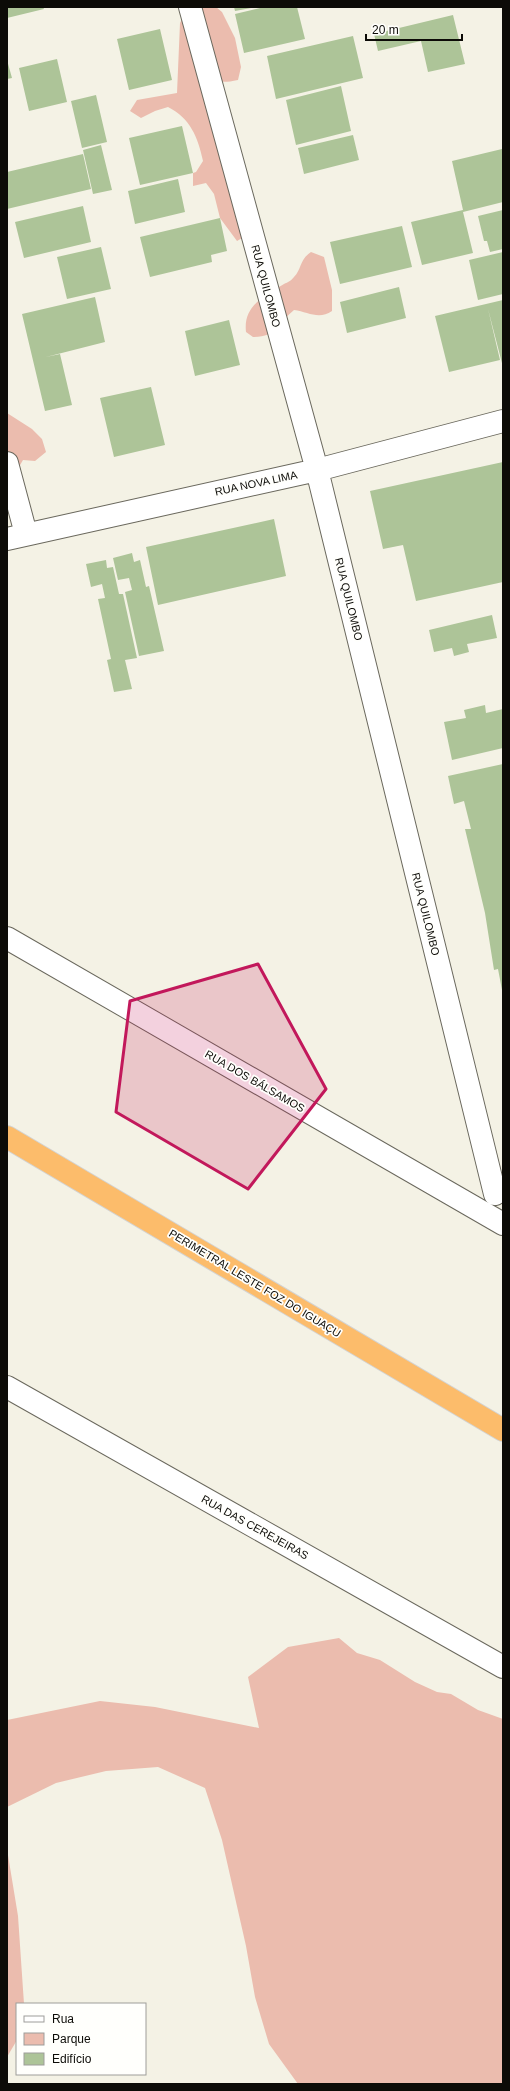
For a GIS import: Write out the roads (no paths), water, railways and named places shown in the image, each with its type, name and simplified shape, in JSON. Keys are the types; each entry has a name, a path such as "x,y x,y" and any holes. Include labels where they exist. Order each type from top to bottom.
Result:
{"highway":[{"name":"PERIMETRAL LESTE FOZ DO IGUAÇU","path":"7,1136 503,1430"}],"street":[{"name":"RUA QUILOMBO","path":"190,7 317,470 499,1193"},
{"name":"RUA NOVA LIMA","path":"17,536 317,470 503,421"},
{"path":"7,463 17,536"},
{"name":"RUA DOS BÁLSAMOS","path":"7,938 503,1224"},
{"path":"477,1209 499,1193"},
{"name":"RUA DAS CEREJEIRAS","path":"7,1387 503,1667"}]}
